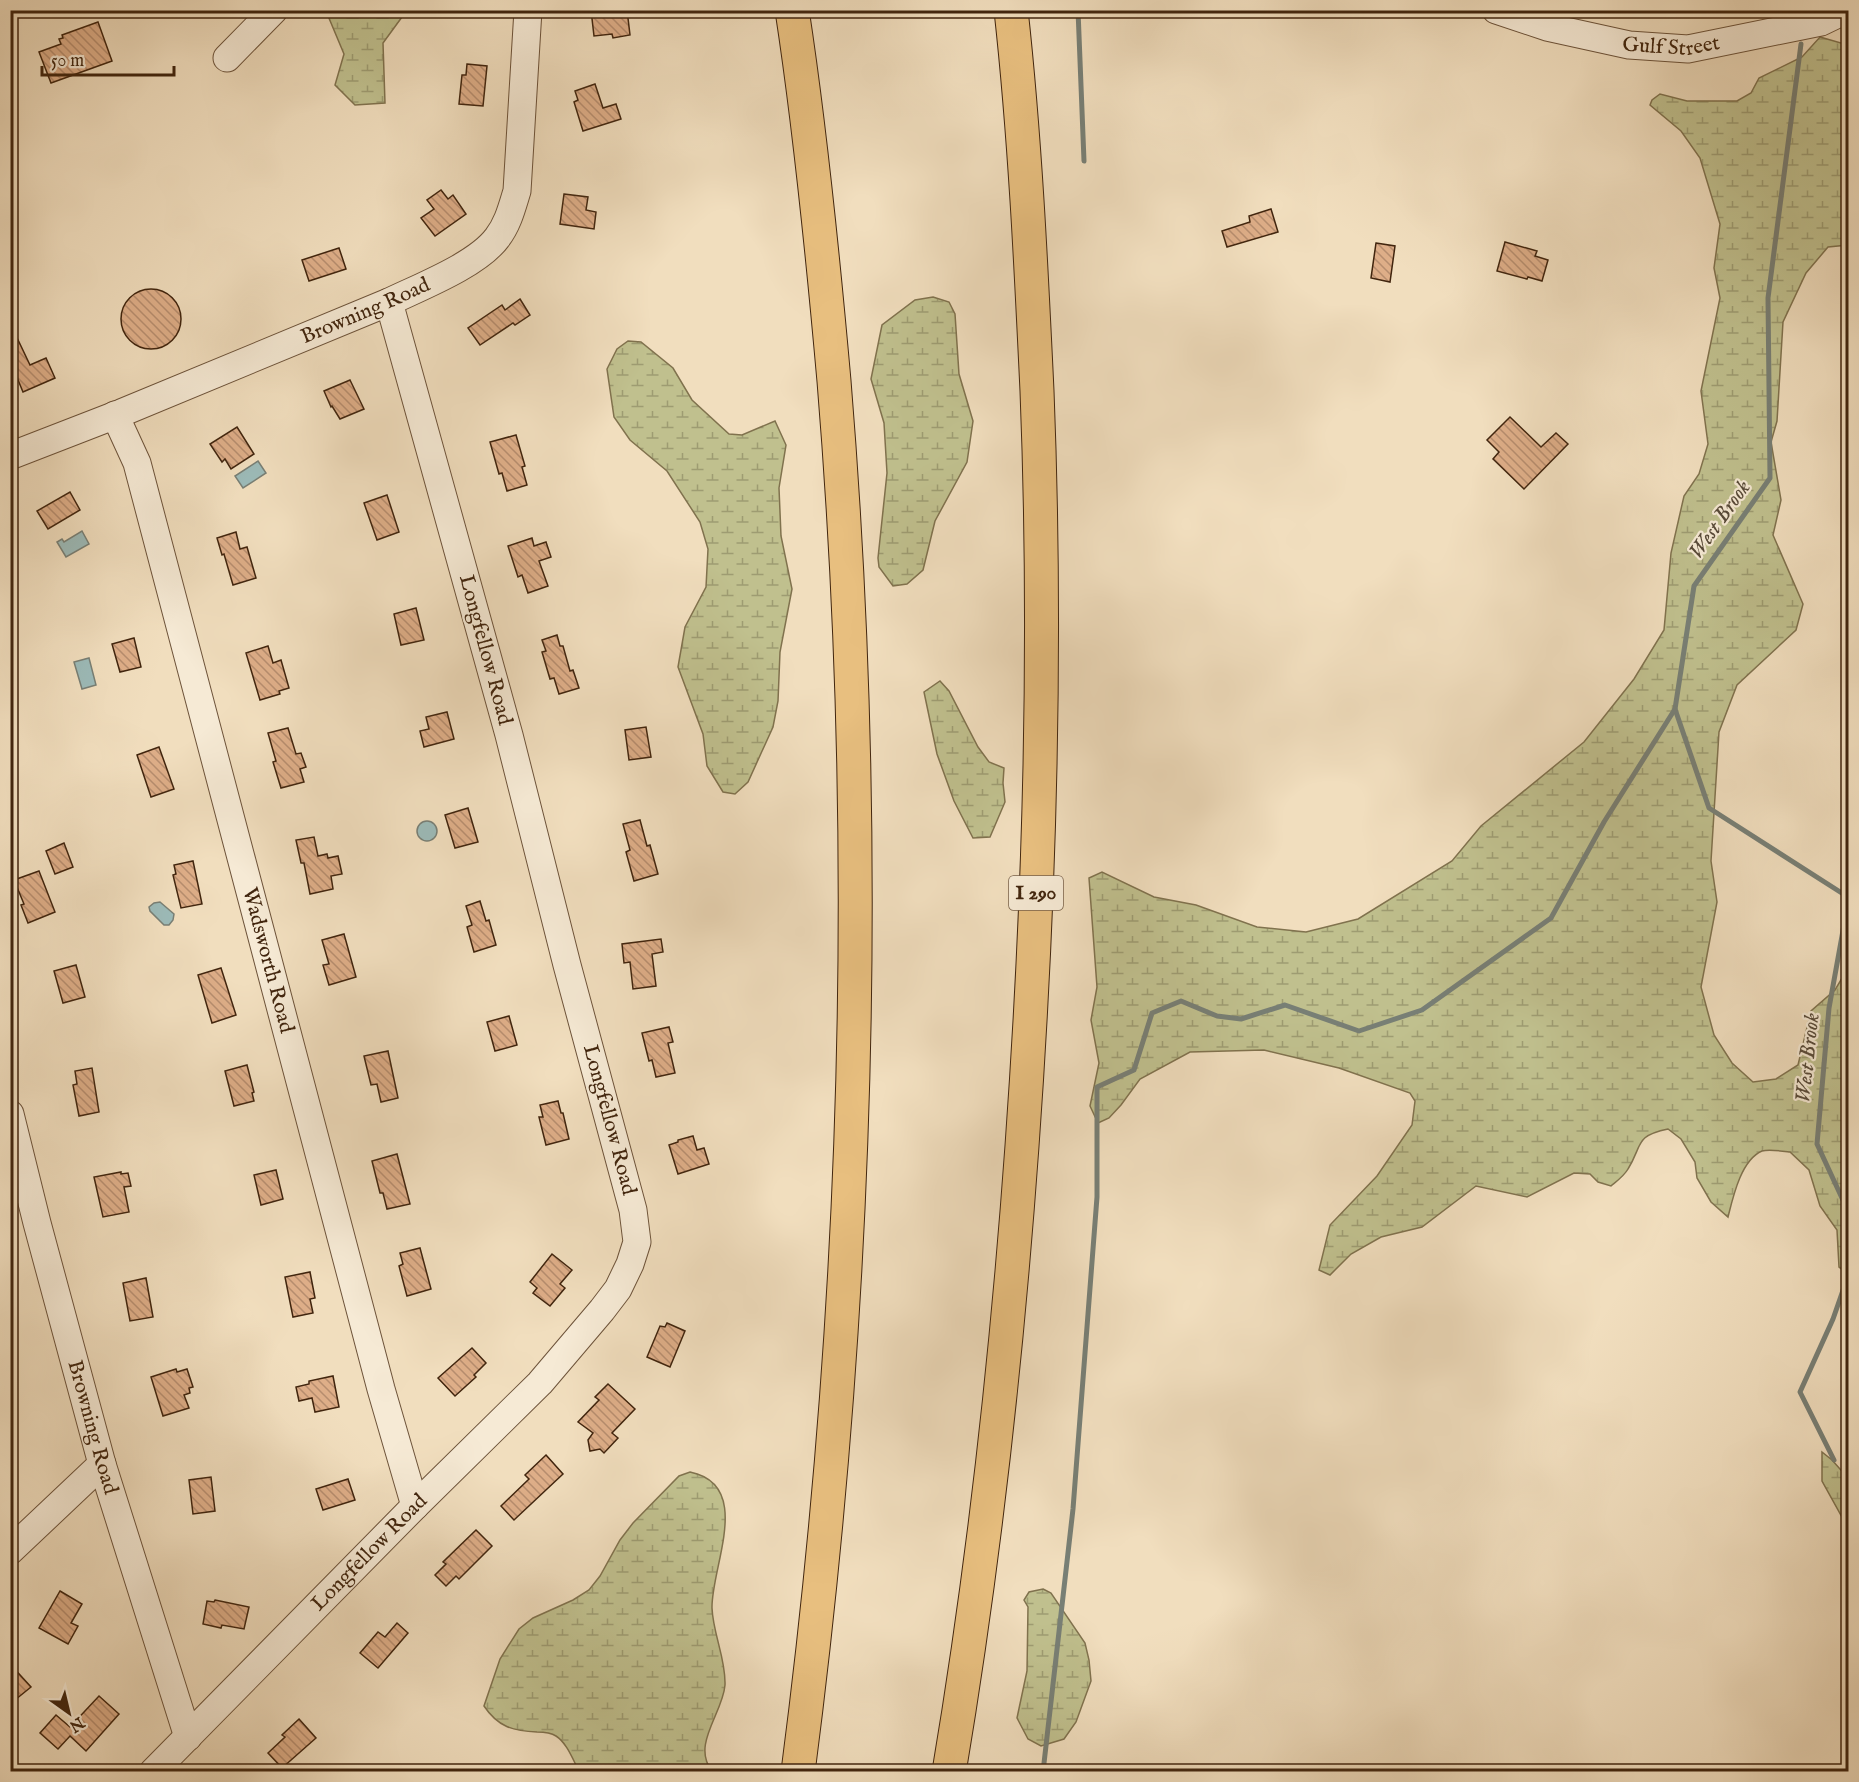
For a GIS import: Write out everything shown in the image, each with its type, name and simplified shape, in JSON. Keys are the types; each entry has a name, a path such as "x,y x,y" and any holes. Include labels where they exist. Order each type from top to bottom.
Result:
{"highway":[{"path":"792,10 823,254 842,479 852,676 855,851 854,1070 846,1259 830,1483 812,1664 798,1772"},
{"name":"I 290","path":"949,1772 973,1620 1004,1371 1027,1090 1038,853 1042,548 1030,236 1011,10"}],"street":[{"path":"227,58 274,10"},
{"name":"Browning Road","path":"10,456 115,416 389,302 428,284 471,260 490,246 502,231 517,191 528,10"},
{"name":"Gulf Street","path":"1497,10 1549,19 1629,45 1688,49 1821,22 1846,10"},
{"name":"Longfellow Road","path":"153,1772 415,1506 540,1383 608,1303 630,1264 635,1249 637,1234 633,1210 567,965 509,735 389,302"},
{"name":"Wadsworth Road","path":"115,416 137,463 381,1389 415,1506"},
{"name":"Browning Road","path":"10,1114 102,1464 188,1737"},
{"path":"10,1551 102,1464"}],"green space":[{"path":"326,11 401,11 402,17 383,43 385,103 355,105 335,85 344,54"},
{"path":"1820,37 1848,45 1848,245 1828,247 1806,273 1783,322 1777,421 1771,442 1781,500 1773,535 1803,604 1796,630 1737,685 1719,732 1711,861 1717,902 1701,987 1714,1035 1732,1063 1753,1082 1776,1079 1798,1065 1811,1011 1835,990 1848,968 1848,1274 1839,1267 1837,1230 1820,1206 1809,1170 1790,1152 1765,1150 1749,1162 1739,1180 1728,1217 1711,1202 1697,1178 1695,1162 1681,1139 1668,1129 1644,1138 1626,1172 1611,1186 1598,1182 1590,1174 1574,1173 1527,1197 1476,1186 1422,1227 1381,1237 1351,1254 1330,1275 1319,1270 1330,1225 1377,1176 1412,1125 1415,1101 1410,1093 1339,1068 1264,1050 1190,1052 1140,1079 1109,1118 1098,1123 1090,1106 1099,1063 1091,1020 1097,987 1089,878 1102,872 1154,897 1196,905 1257,927 1306,932 1358,919 1452,861 1481,826 1584,742 1634,679 1664,630 1671,553 1684,496 1699,474 1708,444 1701,391 1720,298 1714,268 1720,224 1700,158 1681,131 1650,105 1652,100 1660,94 1687,101 1737,101 1751,93 1759,78 1802,57"},
{"path":"933,297 949,302 955,314 959,374 973,421 967,462 935,521 923,570 907,584 893,586 879,567 878,558 887,473 884,423 871,379 882,325 915,300"},
{"path":"628,341 641,342 673,368 692,400 729,434 742,435 775,421 786,445 779,488 781,536 792,589 780,652 778,701 773,727 748,782 735,794 723,792 707,766 703,734 678,667 685,627 706,587 708,549 700,522 667,471 630,440 614,417 607,369 617,349"},
{"path":"940,681 949,691 978,747 989,762 1004,768 1005,802 990,837 973,838 954,801 937,754 924,692"},
{"path":"1822,1452 1848,1478 1848,1528 1822,1481"},
{"path":"690,1472 709,1480 720,1493 725,1510 725,1530 713,1591 712,1608 724,1666 725,1685 706,1740 706,1761 712,1771 579,1771 567,1747 556,1736 546,1732 521,1730 507,1726 495,1719 484,1706 500,1659 519,1629 533,1618 589,1590 633,1523 679,1476"},
{"path":"1043,1589 1051,1593 1085,1643 1091,1681 1076,1722 1064,1739 1041,1746 1028,1739 1017,1718 1027,1671 1028,1607 1024,1600 1029,1592"}],"water":[{"path":"258,461 266,473 243,488 235,476"},
{"path":"82,531 89,544 66,557 57,542 62,539 64,542"},
{"path":"89,658 96,685 82,689 74,662"},
{"path":"427,821 434,824 437,831 434,838 427,841 420,838 417,831 420,824"},
{"path":"160,902 174,914 169,925 164,925 150,911 149,907"}],"building":[{"path":"591,10 627,10 630,35 613,38 612,34 594,36"},
{"path":"98,22 112,61 51,83 39,52 61,44 59,39 63,38 62,35"},
{"path":"467,64 487,66 483,106 459,104 462,75 466,75"},
{"path":"595,84 603,108 616,104 621,119 583,131 574,102 578,100 575,91"},
{"path":"441,190 448,199 453,195 466,214 435,236 421,218 434,209 427,200"},
{"path":"564,194 588,197 586,210 596,212 594,229 560,224"},
{"path":"1271,209 1278,232 1227,247 1222,231 1250,222 1249,216"},
{"path":"1505,242 1537,251 1535,256 1548,260 1542,281 1497,271"},
{"path":"1376,243 1395,246 1390,282 1371,278"},
{"path":"339,248 346,269 309,281 302,260"},
{"path":"151,289 168,294 176,302 181,319 176,336 168,344 151,349 134,344 126,336 121,319 126,302 134,294"},
{"path":"520,299 530,315 515,325 513,323 480,345 468,328 502,305 505,310"},
{"path":"10,323 30,365 46,358 55,378 23,392 16,375 10,378"},
{"path":"350,380 364,409 340,419 331,407 324,391"},
{"path":"1510,417 1541,447 1556,433 1568,444 1524,489 1493,459 1499,452 1487,440"},
{"path":"237,427 254,454 231,469 225,459 222,462 210,444"},
{"path":"516,435 525,466 522,467 527,485 507,491 502,473 499,474 490,442"},
{"path":"70,492 80,510 48,529 37,511"},
{"path":"387,495 399,532 377,540 364,503"},
{"path":"236,532 240,549 247,547 256,578 233,585 217,538"},
{"path":"532,538 534,546 546,542 551,557 539,561 548,586 528,593 522,575 518,577 508,546"},
{"path":"416,608 424,640 401,645 394,614"},
{"path":"557,635 579,688 559,694 554,678 550,679 542,652 546,651 542,640"},
{"path":"134,638 141,667 120,672 112,644"},
{"path":"268,646 273,663 281,660 289,688 279,691 280,694 260,700 246,653"},
{"path":"447,712 454,739 424,747 420,731 429,729 426,717"},
{"path":"646,727 651,757 629,760 625,730"},
{"path":"288,728 296,754 301,753 306,767 300,769 304,782 281,788 273,762 276,761 268,733"},
{"path":"159,747 174,789 151,797 137,755"},
{"path":"468,808 478,842 455,848 445,815"},
{"path":"640,820 658,874 634,881 626,852 630,850 623,824"},
{"path":"314,837 318,856 327,854 328,858 338,856 342,874 331,876 333,889 310,894 304,863 301,863 296,840"},
{"path":"64,843 73,867 55,874 46,851"},
{"path":"193,861 202,904 181,908 173,875 176,874 174,865"},
{"path":"39,871 55,912 28,923 21,905 24,904 14,880"},
{"path":"480,901 486,921 489,920 496,945 474,952 467,927 472,925 466,906"},
{"path":"344,934 356,977 329,985 323,965 329,964 322,940"},
{"path":"661,939 663,952 652,954 656,986 633,989 630,962 624,963 622,944"},
{"path":"76,965 85,997 63,1003 54,971"},
{"path":"221,968 236,1015 212,1023 198,975"},
{"path":"509,1016 517,1045 495,1051 487,1022"},
{"path":"669,1027 673,1042 668,1043 675,1073 656,1077 652,1060 649,1061 642,1033"},
{"path":"388,1051 398,1098 381,1102 377,1084 371,1085 364,1056"},
{"path":"247,1065 254,1101 234,1106 225,1071"},
{"path":"92,1068 99,1112 79,1116 73,1085 77,1084 75,1071"},
{"path":"558,1101 569,1139 546,1145 539,1117 543,1117 540,1105"},
{"path":"693,1136 697,1150 704,1148 709,1164 678,1174 669,1145"},
{"path":"397,1154 410,1204 387,1209 383,1193 380,1193 372,1161"},
{"path":"276,1170 283,1199 261,1205 254,1175"},
{"path":"121,1172 121,1174 128,1173 131,1186 124,1187 129,1212 103,1217 94,1177"},
{"path":"420,1248 431,1289 407,1296 399,1266 403,1264 400,1253"},
{"path":"552,1254 572,1270 560,1284 565,1288 550,1306 533,1293 537,1288 530,1282"},
{"path":"310,1272 315,1298 310,1299 313,1313 293,1317 285,1277"},
{"path":"146,1278 153,1317 130,1321 123,1283"},
{"path":"667,1323 685,1331 670,1367 647,1357 660,1326 665,1327"},
{"path":"472,1348 486,1363 474,1375 476,1377 455,1396 438,1378"},
{"path":"176,1369 177,1372 187,1369 193,1387 189,1388 190,1393 184,1395 189,1408 163,1416 151,1377"},
{"path":"333,1376 339,1407 315,1412 312,1398 299,1401 296,1387 309,1384 309,1381"},
{"path":"608,1384 635,1409 612,1433 618,1438 604,1453 600,1449 590,1451 588,1440 593,1433 578,1422 599,1400 595,1397"},
{"path":"546,1455 563,1474 514,1520 501,1506 529,1479 525,1475"},
{"path":"211,1477 215,1511 193,1514 189,1480"},
{"path":"348,1479 355,1500 323,1510 316,1489"},
{"path":"476,1530 492,1546 459,1579 456,1576 446,1586 435,1575 446,1564 443,1562"},
{"path":"60,1591 82,1604 71,1623 78,1626 68,1644 39,1628"},
{"path":"215,1600 249,1607 244,1629 203,1624 207,1601 214,1602"},
{"path":"397,1623 408,1633 378,1668 360,1653 378,1632 385,1637"},
{"path":"10,1664 31,1687 10,1704"},
{"path":"99,1696 119,1714 86,1751 70,1736 58,1749 40,1733 56,1715 70,1727"},
{"path":"299,1719 316,1738 282,1768 268,1753"}],"waterway":[{"path":"1078,10 1084,161"},
{"name":"West Brook","path":"1801,44 1768,298 1770,478 1694,586 1675,709 1709,808 1848,897"},
{"path":"1043,1772 1073,1509 1097,1197 1097,1087 1134,1070 1152,1013 1181,1001 1217,1016 1241,1019 1285,1005 1359,1031 1422,1010 1551,918 1604,822 1675,709"},
{"name":"West Brook","path":"1848,903 1829,1008 1817,1144 1848,1211"},
{"name":"West Brook","path":"1834,1460 1800,1392 1833,1319 1848,1276"}]}
